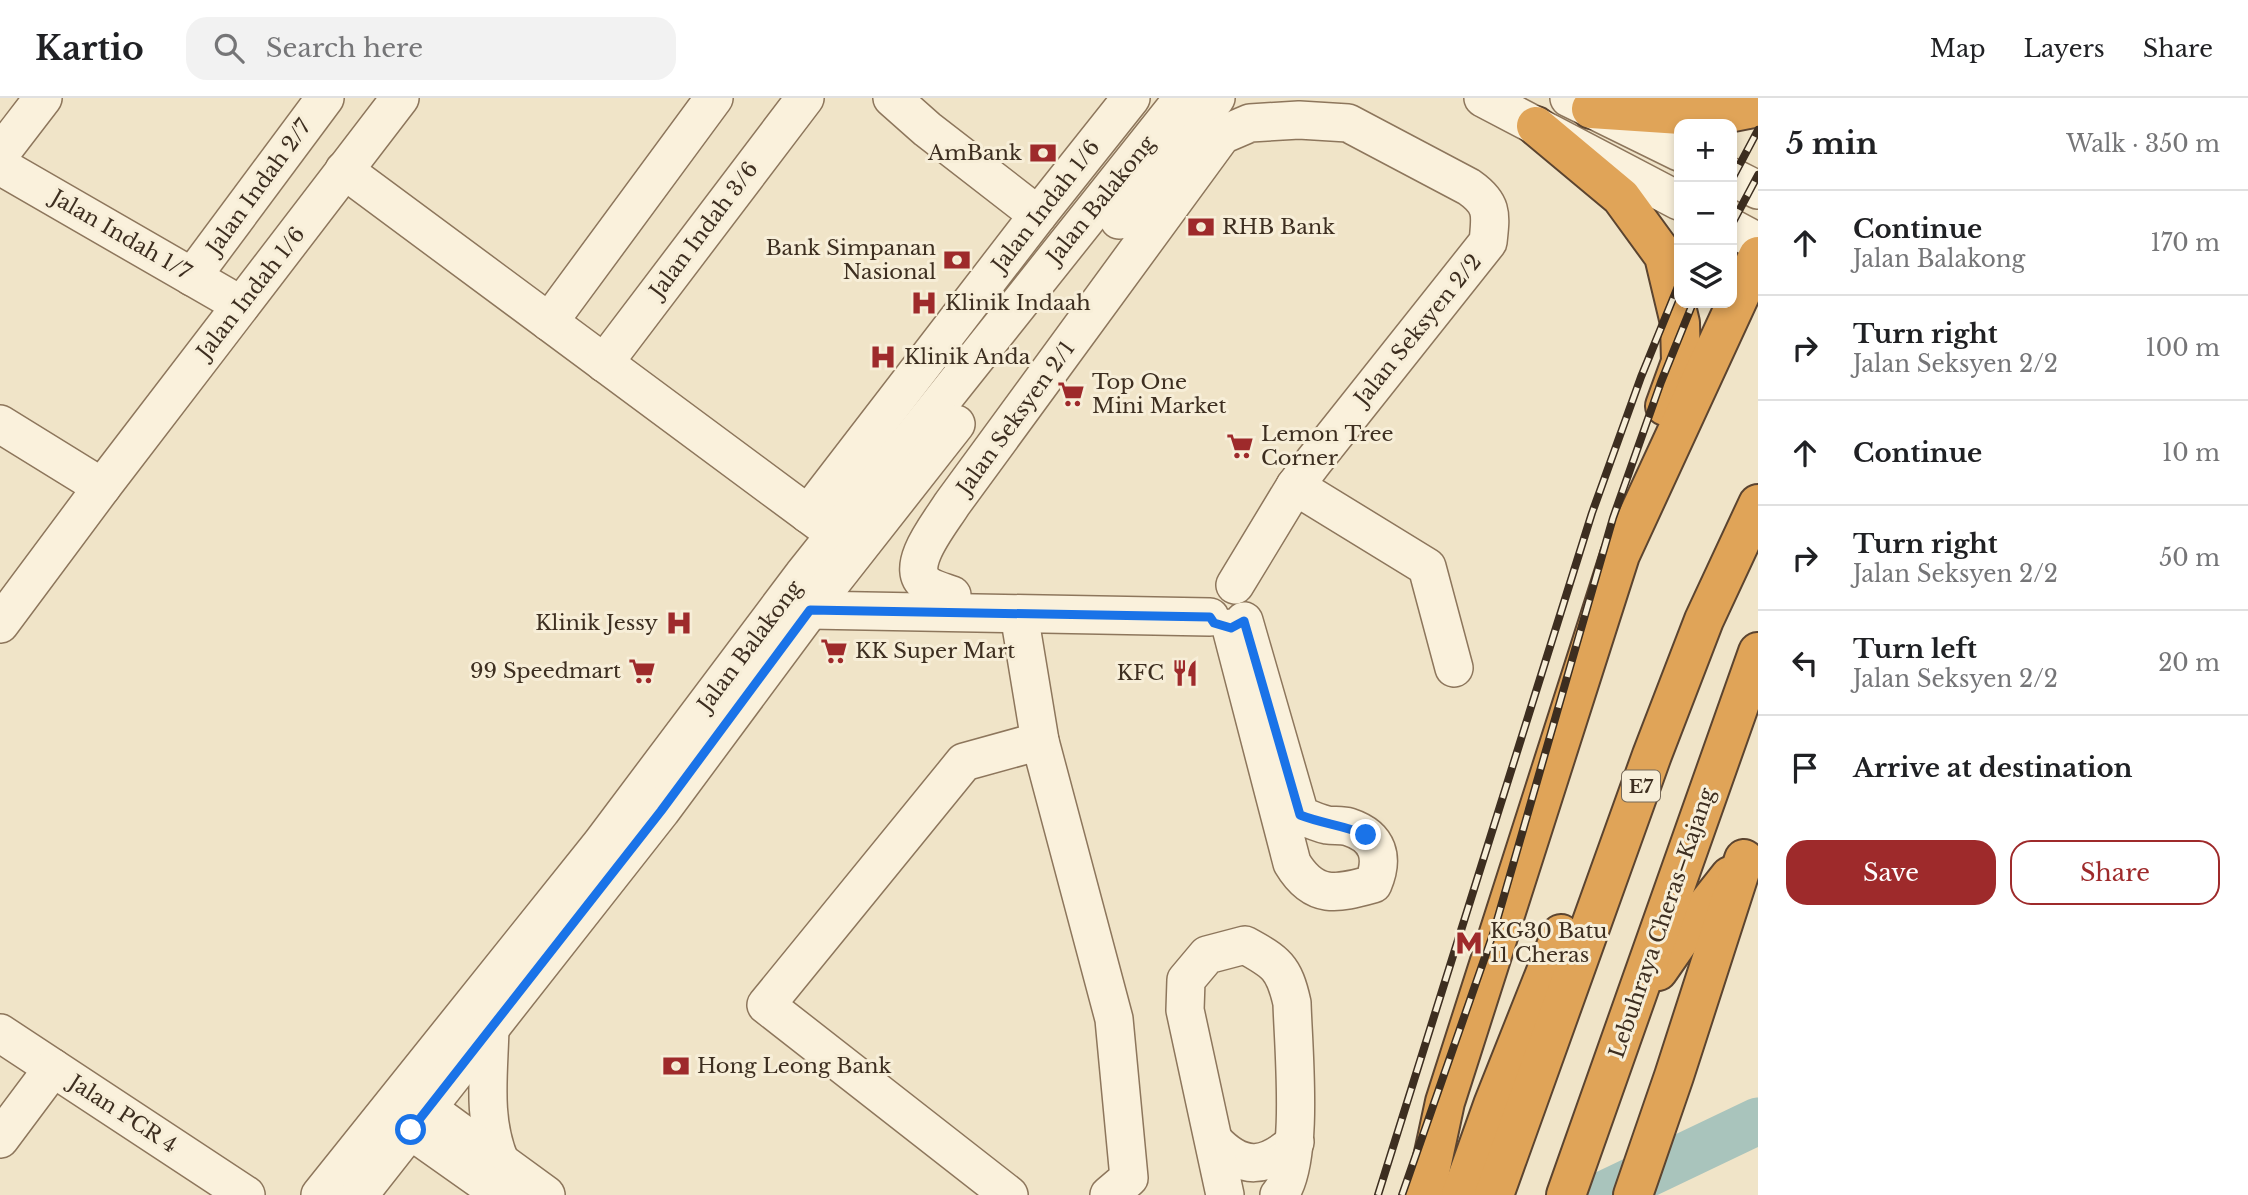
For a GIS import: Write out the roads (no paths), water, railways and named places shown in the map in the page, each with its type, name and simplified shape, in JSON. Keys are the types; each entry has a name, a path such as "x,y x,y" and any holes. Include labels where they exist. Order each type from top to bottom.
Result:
{"highway":[{"path":"1580,103 1693,115 1718,115 1758,107"},
{"path":"1536,126 1622,197 1664,256 1676,302 1680,323 1681,362 1633,486 1620,555"},
{"path":"1425,1195 1445,1102 1620,555 1758,256"},
{"name":"E7","path":"1494,1195 1652,755 1704,620 1758,504"},
{"name":"Lebuhraya Cheras–Kajang","path":"1566,1195 1758,652"},
{"path":"1461,1195 1493,1105 1593,853 1622,799 1652,755"},
{"path":"1631,1010 1681,938 1751,848"},
{"path":"1633,1195 1751,848"}],"street":[{"path":"0,154 43,98"},
{"name":"Jalan Indah 2/7","path":"192,277 325,98"},
{"name":"Jalan Indah 1/6","path":"0,624 400,98"},
{"path":"549,322 714,98"},
{"name":"Jalan Indah 3/6","path":"604,363 805,98"},
{"path":"892,98 927,129 1038,215"},
{"name":"Jalan Indah 1/6","path":"833,534 1038,215 1131,98"},
{"path":"1483,98 1674,198"},
{"name":"Jalan Balakong","path":"359,1195 407,1111 833,534 1208,99"},
{"path":"1580,103 1674,150"},
{"name":"Jalan Seksyen 2/2","path":"1225,610 1296,486 1489,242 1491,217 1484,197 1352,111"},
{"name":"Jalan Seksyen 2/1","path":"952,595 925,584 918,572 919,558 952,504 1222,135 1250,123 1299,120 1352,111"},
{"name":"Jalan Indah 1/7","path":"0,166 241,305"},
{"path":"344,170 833,534 852,566 855,577 865,589 879,592 1225,610"},
{"path":"1737,180 1758,190"},
{"path":"1737,231 1758,242"},
{"path":"0,424 102,487"},
{"path":"1296,486 1427,567 1454,668"},
{"name":"Jalan Balakong","path":"320,1195 490,1027 661,811 810,610 833,534"},
{"path":"810,610 1019,614 1225,610"},
{"path":"1225,610 1300,815 1325,825 1348,827 1366,835 1377,848 1380,868 1373,884 1341,893 1319,890 1299,875 1292,863 1225,610"},
{"path":"1019,614 1040,741 1114,1019 1129,1178 1109,1195"},
{"path":"994,1191 766,1005 964,762 1040,741"},
{"path":"1225,1195 1215,1142 1195,1066 1185,1010 1186,980 1208,955 1245,945 1273,960 1287,980 1292,1003 1295,1142 1289,1174 1279,1195"},
{"path":"490,1027 489,1122 501,1178"},
{"name":"Jalan PCR 4","path":"0,1033 246,1195"},
{"path":"0,1139 53,1068"},
{"path":"407,1111 501,1178 546,1195"},
{"path":"1215,1142 1236,1160 1253,1163 1275,1158 1295,1142"}],"waterway":[{"path":"1603,1195 1758,1121"}],"railway":[{"path":"1737,170 1758,130"},
{"path":"1737,215 1758,175"},
{"path":"1378,1195 1592,513 1641,377 1674,296"},
{"path":"1402,1195 1493,934 1613,518 1661,382 1691,308"}],"place":[{"name":"AmBank","path":"1043,153"},
{"name":"RHB Bank","path":"1201,227"},
{"name":"Bank Simpanan Nasional","path":"957,260"},
{"name":"Klinik Indaah","path":"924,303"},
{"name":"Klinik Anda","path":"883,357"},
{"name":"Top One Mini Market","path":"1071,394"},
{"name":"Lemon Tree Corner","path":"1240,446"},
{"name":"Klinik Jessy","path":"679,623"},
{"name":"KK Super Mart","path":"834,651"},
{"name":"99 Speedmart","path":"642,671"},
{"name":"KFC","path":"1185,673"},
{"name":"KG30 Batu 11 Cheras","path":"1469,943"},
{"name":"Hong Leong Bank","path":"676,1066"}]}
